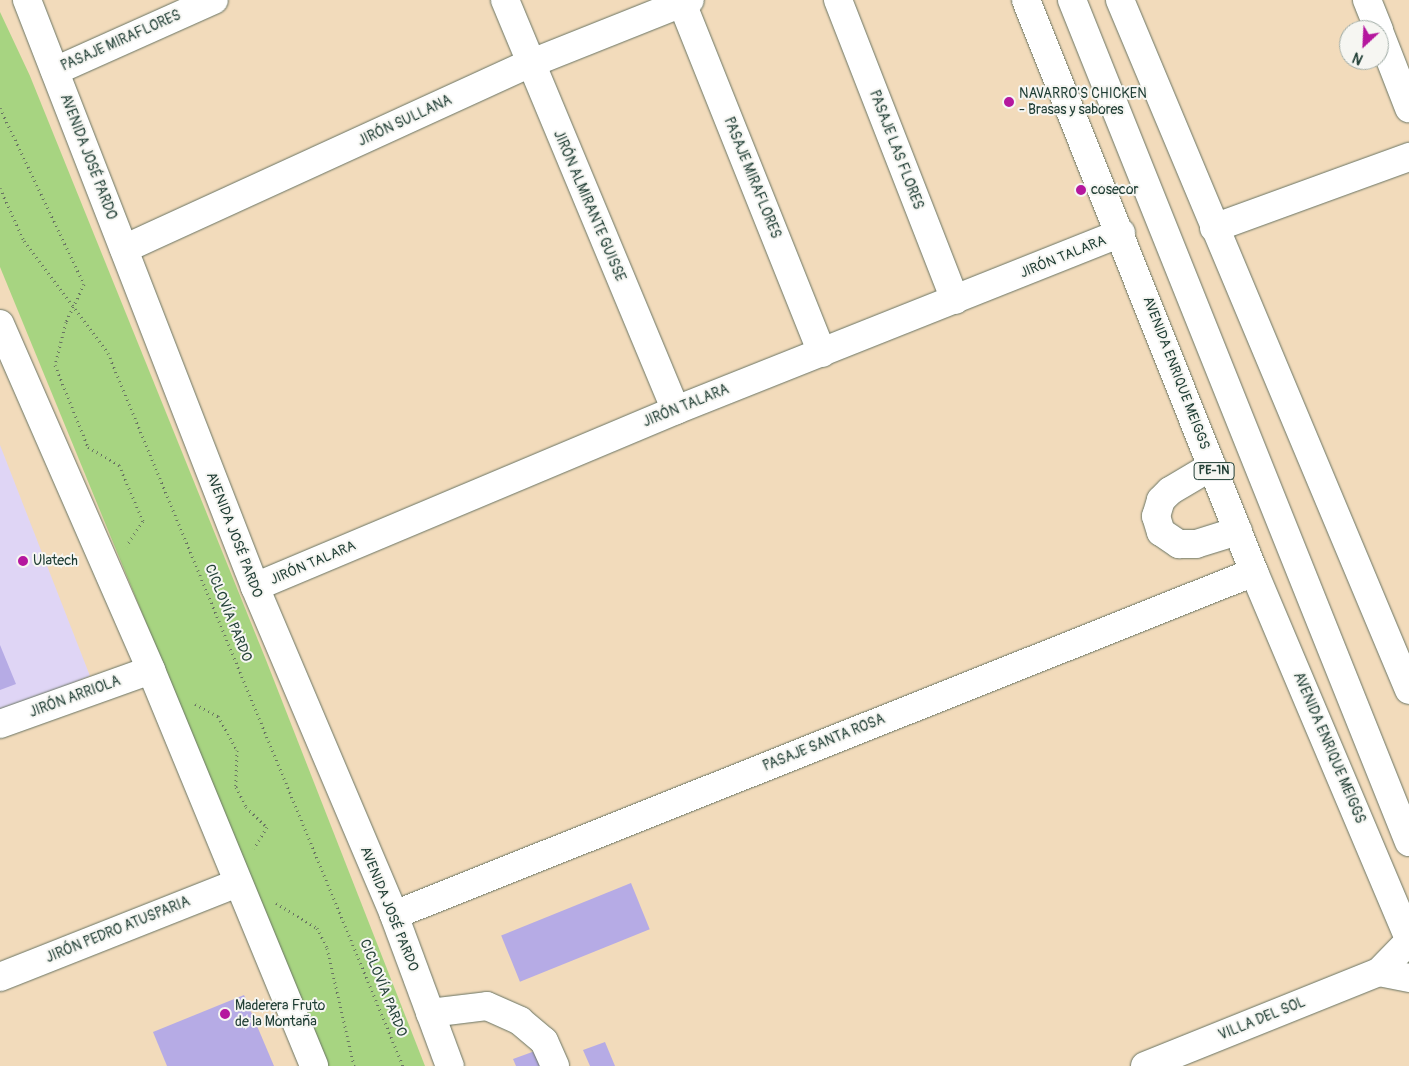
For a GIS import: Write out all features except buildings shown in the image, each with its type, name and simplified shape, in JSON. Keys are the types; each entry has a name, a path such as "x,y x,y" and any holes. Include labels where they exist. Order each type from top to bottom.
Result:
{"main road":[{"name":"AVENIDA JOSÉ PARDO","path":"27,0 255,587 394,915 450,1066"},
{"name":"PASAJE MIRAFLORES","path":"55,71 214,0"},
{"name":"JIRÓN ALMIRANTE GUISSE","path":"505,0 529,64 676,410"},
{"name":"PASAJE LAS FLORES","path":"838,0 955,300"},
{"name":"AVENIDA ENRIQUE MEIGGS","path":"1026,0 1121,233 1254,572 1409,940"},
{"name":"PE-1N","path":"1072,0 1409,842"},
{"path":"1120,0 1409,690"},
{"path":"1367,0 1375,20"},
{"name":"PASAJE MIRAFLORES","path":"686,2 822,353"},
{"name":"JIRÓN SULLANA","path":"124,250 529,64 686,2"},
{"path":"1389,57 1409,108"},
{"path":"1214,228 1409,158"},
{"name":"JIRÓN TALARA","path":"255,587 676,410 1121,233"},
{"path":"0,324 150,670 314,1066"},
{"path":"1212,466 1170,490 1161,500 1156,516 1161,532 1169,540 1188,544 1238,530"},
{"name":"PASAJE SANTA ROSA","path":"394,915 1254,572"},
{"name":"JIRÓN ARRIOLA","path":"0,724 150,670"},
{"name":"JIRÓN PEDRO ATUSPARIA","path":"0,978 237,883"},
{"path":"1379,972 1409,940"},
{"path":"1379,972 1409,978"},
{"name":"VILLA DEL SOL","path":"1145,1066 1379,972"},
{"path":"430,1013 487,1006 520,1021 544,1042 555,1066"}],"path":[{"path":"0,108 84,284 74,306 55,365 88,447 118,465 143,521 125,548"},
{"name":"CICLOVÍA PARDO","path":"0,188 24,241 108,353 403,1066"},
{"path":"186,700 218,716 237,750 236,787 246,807 267,826 254,848 254,856"},
{"path":"273,902 317,928 327,948 354,1066"}],"shaded area":[{"name":"Ulatech","path":"0,445 90,676 0,713"}],"green space":[{"path":"0,12 30,76 266,660 425,1066 328,1066 0,267"}],"place":[{"name":"NAVARRO'S CHICKEN - Brasas y sabores","path":"1009,102"},
{"name":"cosecor","path":"1081,190"},
{"name":"Ulatech","path":"23,561"},
{"name":"Maderera Fruto de la Montaña","path":"225,1014"}]}
